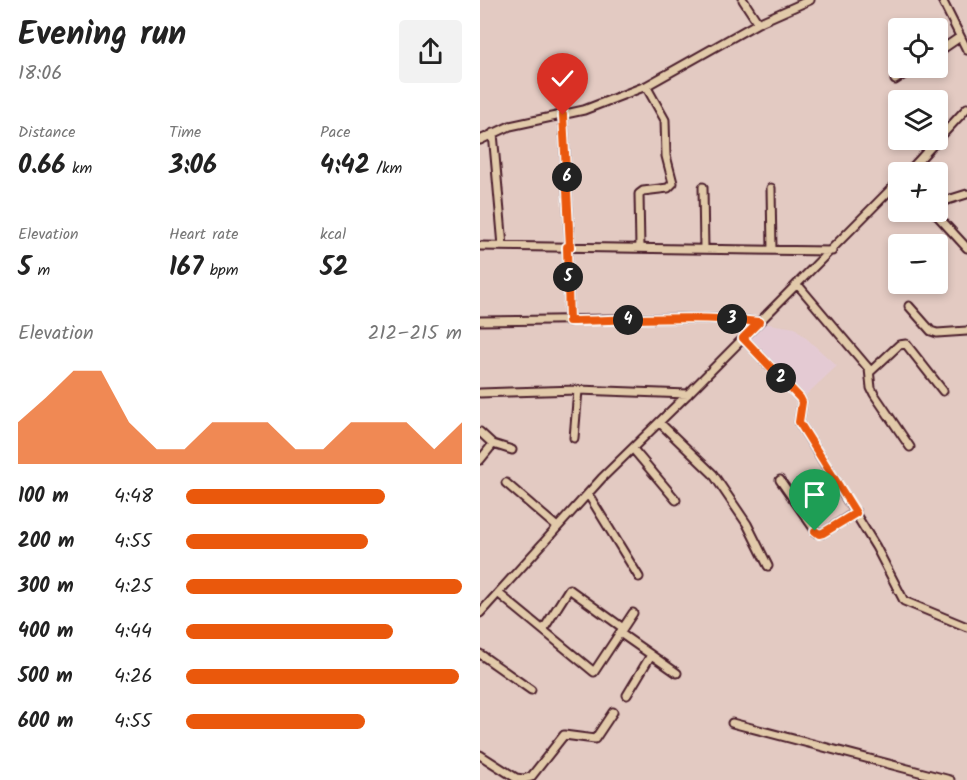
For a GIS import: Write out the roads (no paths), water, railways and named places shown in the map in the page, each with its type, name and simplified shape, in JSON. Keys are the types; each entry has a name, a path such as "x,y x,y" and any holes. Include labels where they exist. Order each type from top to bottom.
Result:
{"street":[{"path":"743,0 758,23"},
{"path":"480,140 523,122 595,107 646,86 758,23 810,0"},
{"path":"942,0 967,50"},
{"path":"948,46 960,38"},
{"path":"640,248 639,194 644,191 672,187 673,183 666,156 664,120 646,86"},
{"path":"917,162 967,108"},
{"path":"563,115 569,247 569,321"},
{"path":"494,134 503,246"},
{"path":"703,187 705,249"},
{"path":"771,188 772,250"},
{"path":"480,613 588,494 888,192"},
{"path":"948,200 967,194"},
{"path":"943,222 967,248"},
{"path":"480,246 832,250"},
{"path":"798,285 870,372 870,385 874,394 910,447"},
{"path":"909,306 931,331 937,333 967,331"},
{"path":"480,321 680,318 759,322"},
{"path":"743,338 800,398 802,402 799,422 856,513 904,602 967,627"},
{"path":"870,372 899,345 906,344 944,391"},
{"path":"480,393 578,390 688,394"},
{"path":"574,438 578,390"},
{"path":"660,423 713,474 747,524 768,566"},
{"path":"480,432 493,444 512,450"},
{"path":"480,460 493,444"},
{"path":"633,449 676,500"},
{"path":"780,480 812,528 819,534 856,513"},
{"path":"506,483 557,527"},
{"path":"588,494 639,578"},
{"path":"543,630 569,589 677,674"},
{"path":"498,593 594,672 633,613"},
{"path":"480,654 531,690"},
{"path":"627,695 651,655"},
{"path":"480,755 516,778 531,777 564,735 595,739 613,712"},
{"path":"732,723 950,780"}]}
